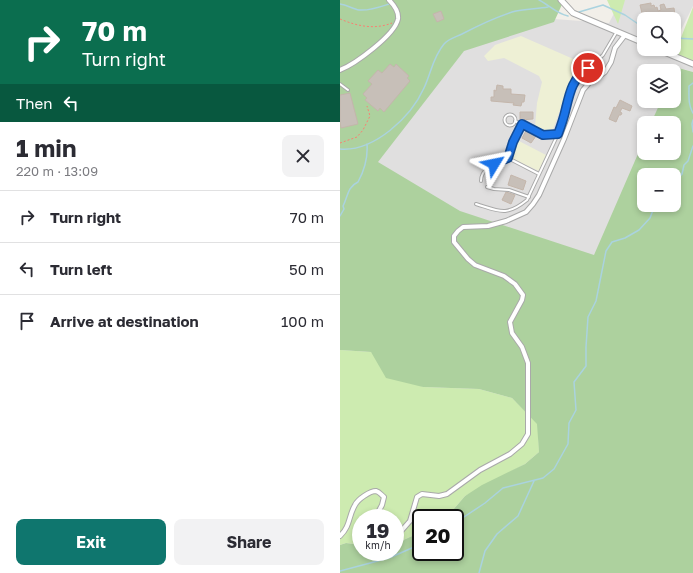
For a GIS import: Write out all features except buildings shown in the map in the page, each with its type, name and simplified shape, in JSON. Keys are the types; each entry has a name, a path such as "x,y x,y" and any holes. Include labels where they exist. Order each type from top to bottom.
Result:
{"street":[{"path":"340,70 355,62 379,43 393,29 398,20 398,13 394,4 389,0"},
{"path":"561,0 573,13 637,40"},
{"path":"404,528 410,521 417,497 422,494 439,496 446,494 480,470 510,454 522,444 528,434 528,363 522,347 512,333 510,322 522,300 523,295 515,284 504,276 472,262 454,242 454,236 463,227 488,226 506,221 526,212 533,204 539,195 583,90 589,83 605,72 611,62 615,48 625,35"},
{"path":"674,56 693,64"},
{"path":"353,509 355,504 367,494 375,491 379,492 384,497 380,509"},
{"path":"340,536 347,529 352,513"}],"lane":[{"path":"476,204 508,212 518,208 527,200 558,134 570,91 575,81 603,55 616,32"},
{"path":"340,84 348,90"},
{"path":"515,121 512,125 508,125 504,122 504,118 506,115 510,114 514,116 515,121 543,135 558,134"},
{"path":"481,181 481,175 484,171 508,158 513,142 522,124"},
{"path":"508,158 539,174"},
{"path":"487,187 509,190 529,197"}],"path":[{"path":"340,19 362,26 377,27 385,26 398,20"},
{"path":"340,143 357,137 363,130 370,116 367,106"}],"shaded area":[{"path":"621,0 693,0 693,6 681,30 681,12 637,12 637,56 681,56 681,50 693,55 693,72 681,68 681,64 637,64 637,108 658,108 655,116 637,116 637,159 596,258 460,214 373,163 465,49 554,19 609,23"}],"green space":[{"path":"340,0 564,0 554,22 464,51 378,162 460,211 594,255 637,156 637,160 681,160 681,116 654,116 658,108 681,108 681,69 693,72 693,573 340,573 340,545 346,543 352,544 352,561 404,561 404,540 412,536 412,561 464,561 464,509 454,509 465,496 482,485 525,464 539,452 537,424 512,398 479,389 423,387 386,378 371,352 340,350"},
{"path":"607,0 625,0 618,24"},
{"path":"693,7 693,61 681,56 681,38"},
{"path":"521,36 587,65 568,88 552,132 535,127 537,103 542,82 539,76 504,58 488,61 484,56 495,45"},
{"path":"519,141 546,155 539,171 511,158"},
{"path":"340,350 371,352 423,387 479,389 512,398 538,424 539,452 525,464 465,496 454,509 412,509 412,536 404,540 404,509 352,509 352,544 346,543 340,545"}],"waterway":[{"path":"539,0 568,16"},
{"path":"340,4 363,10 389,4"},
{"path":"579,12 603,5 625,15 637,23"},
{"path":"340,149 366,145 378,139 401,121 418,99 424,88 437,54 448,41 487,22 512,12 548,7"},
{"path":"681,38 693,39"},
{"path":"693,83 689,86 690,104 693,113"},
{"path":"693,120 693,132"},
{"path":"340,216 344,209 343,206 350,189 358,182 362,173 366,159 367,144"},
{"path":"681,175 693,146"},
{"path":"464,517 485,503 503,488 543,478 554,469 568,444 569,423 576,410 574,382 586,366 588,317 596,301 606,251 612,242 625,238 639,230 650,218 652,212"},
{"path":"479,573 485,551 497,534 518,516 534,481"},
{"path":"340,571 389,558 412,548"}],"route":[{"path":"494,164 508,158 513,142 522,124 543,135 558,134 570,91 578,77 588,68"}]}
